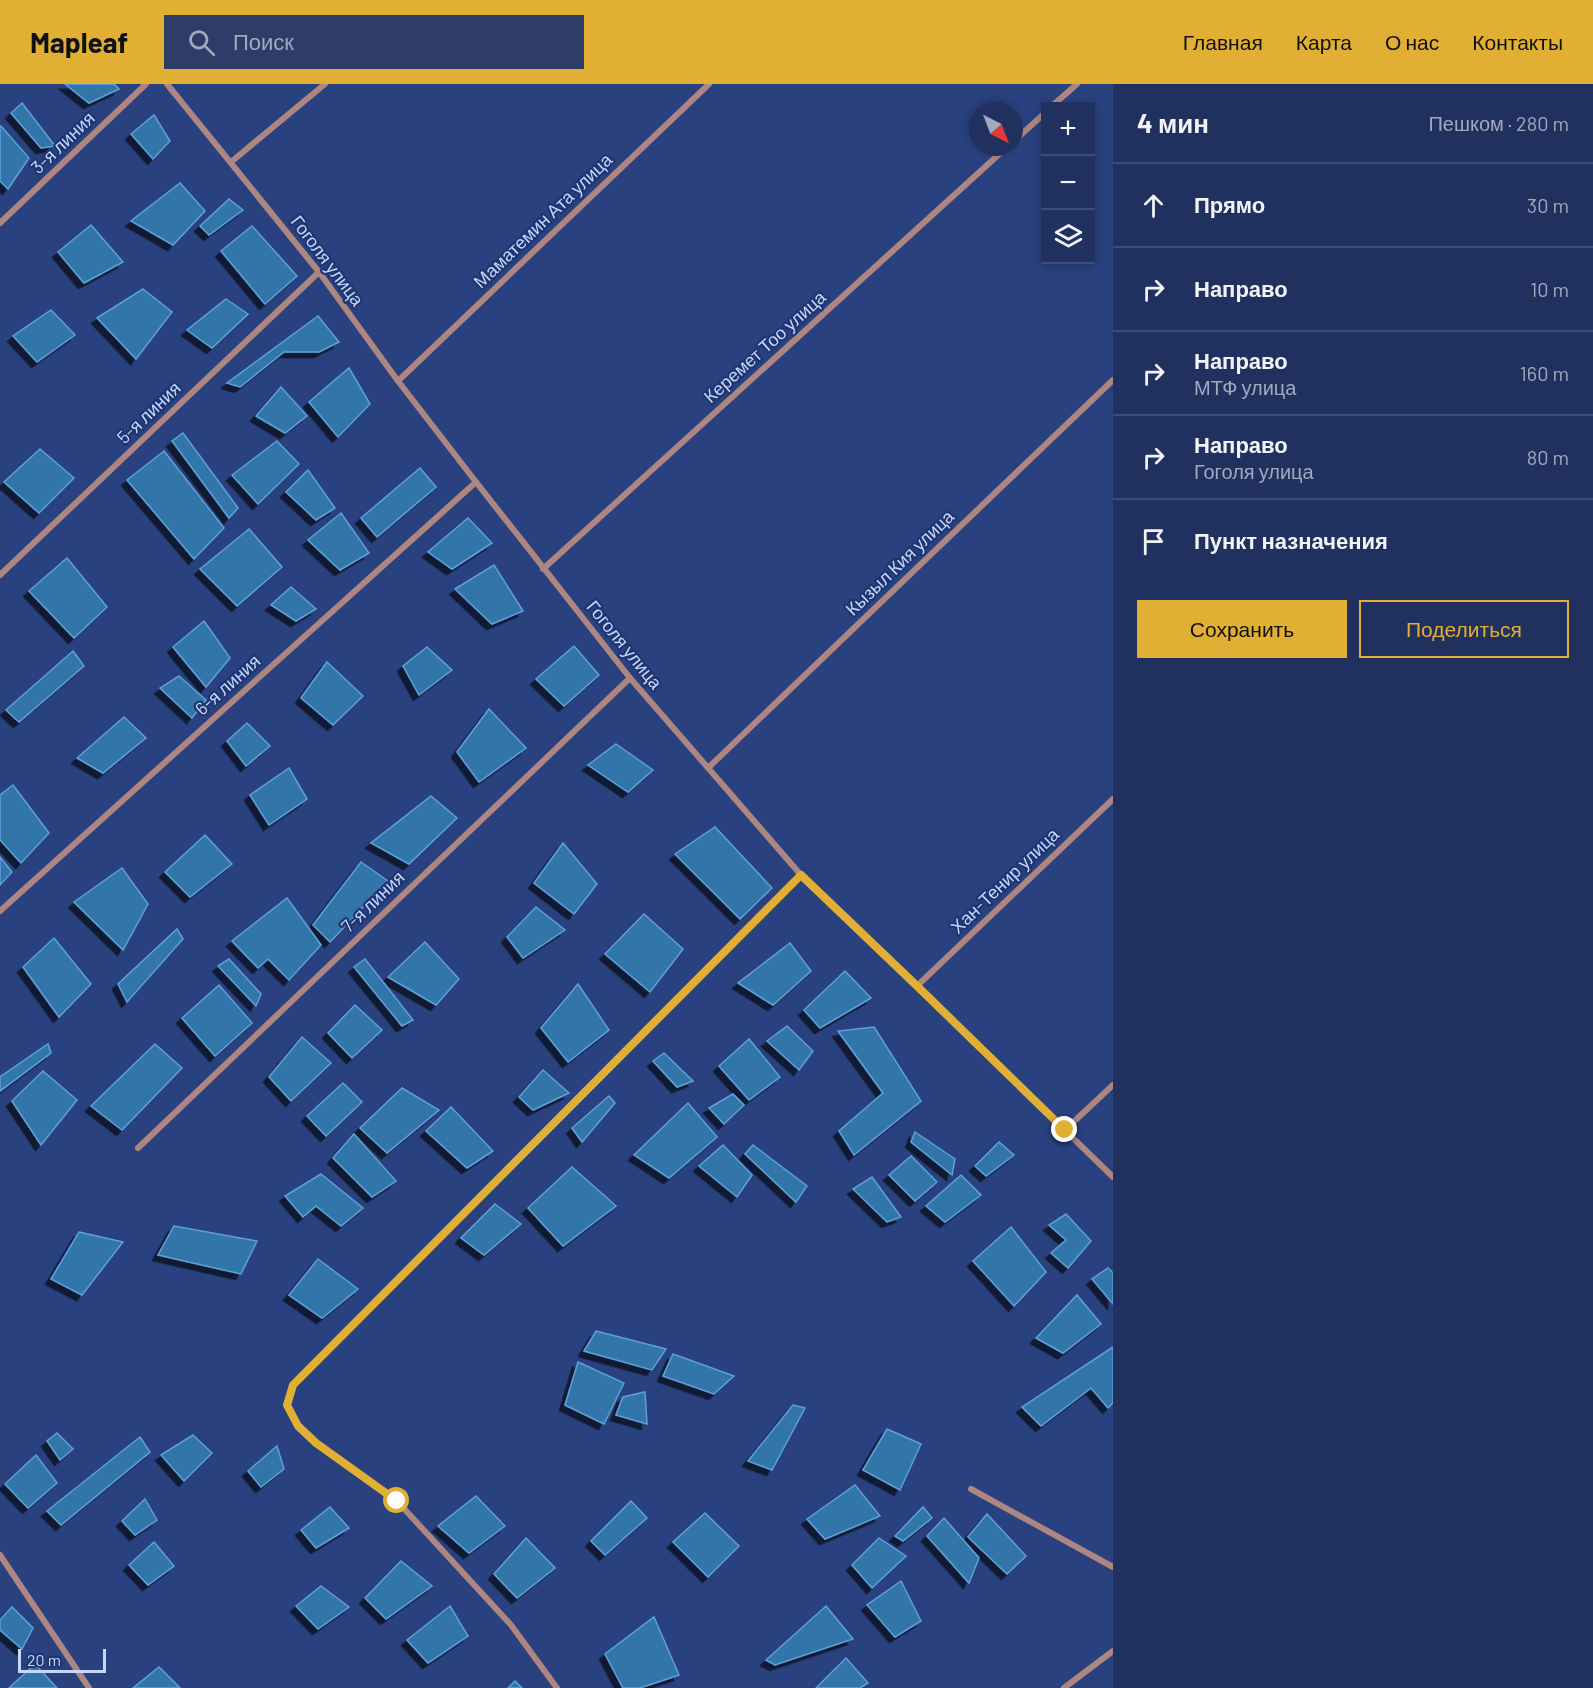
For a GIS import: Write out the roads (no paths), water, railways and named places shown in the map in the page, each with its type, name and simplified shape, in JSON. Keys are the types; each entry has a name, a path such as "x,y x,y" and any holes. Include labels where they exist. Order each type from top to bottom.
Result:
{"street":[{"name":"3-я линия","path":"0,223 146,84"},
{"name":"Гоголя улица","path":"167,84 319,272 398,381 630,678 801,875 1113,1177"},
{"path":"231,162 324,84"},
{"name":"Маматемин Ата улица","path":"398,381 709,84"},
{"path":"1057,102 1077,84"},
{"path":"1023,133 1041,117"},
{"name":"Керемет Тоо улица","path":"543,568 997,156"},
{"name":"5-я линия","path":"0,575 319,272"},
{"name":"Кызыл Кия улица","path":"708,768 1113,380"},
{"name":"6-я линия","path":"0,910 476,482"},
{"name":"7-я линия","path":"138,1148 630,678"},
{"name":"Хан-Тенир улица","path":"917,986 1113,799"},
{"path":"557,1688 511,1625 397,1501 316,1443 298,1426 287,1405 293,1385 801,875"},
{"path":"1065,1130 1113,1085"},
{"path":"971,1489 1113,1567"},
{"path":"0,1555 89,1688"},
{"path":"1064,1688 1113,1652"}]}
